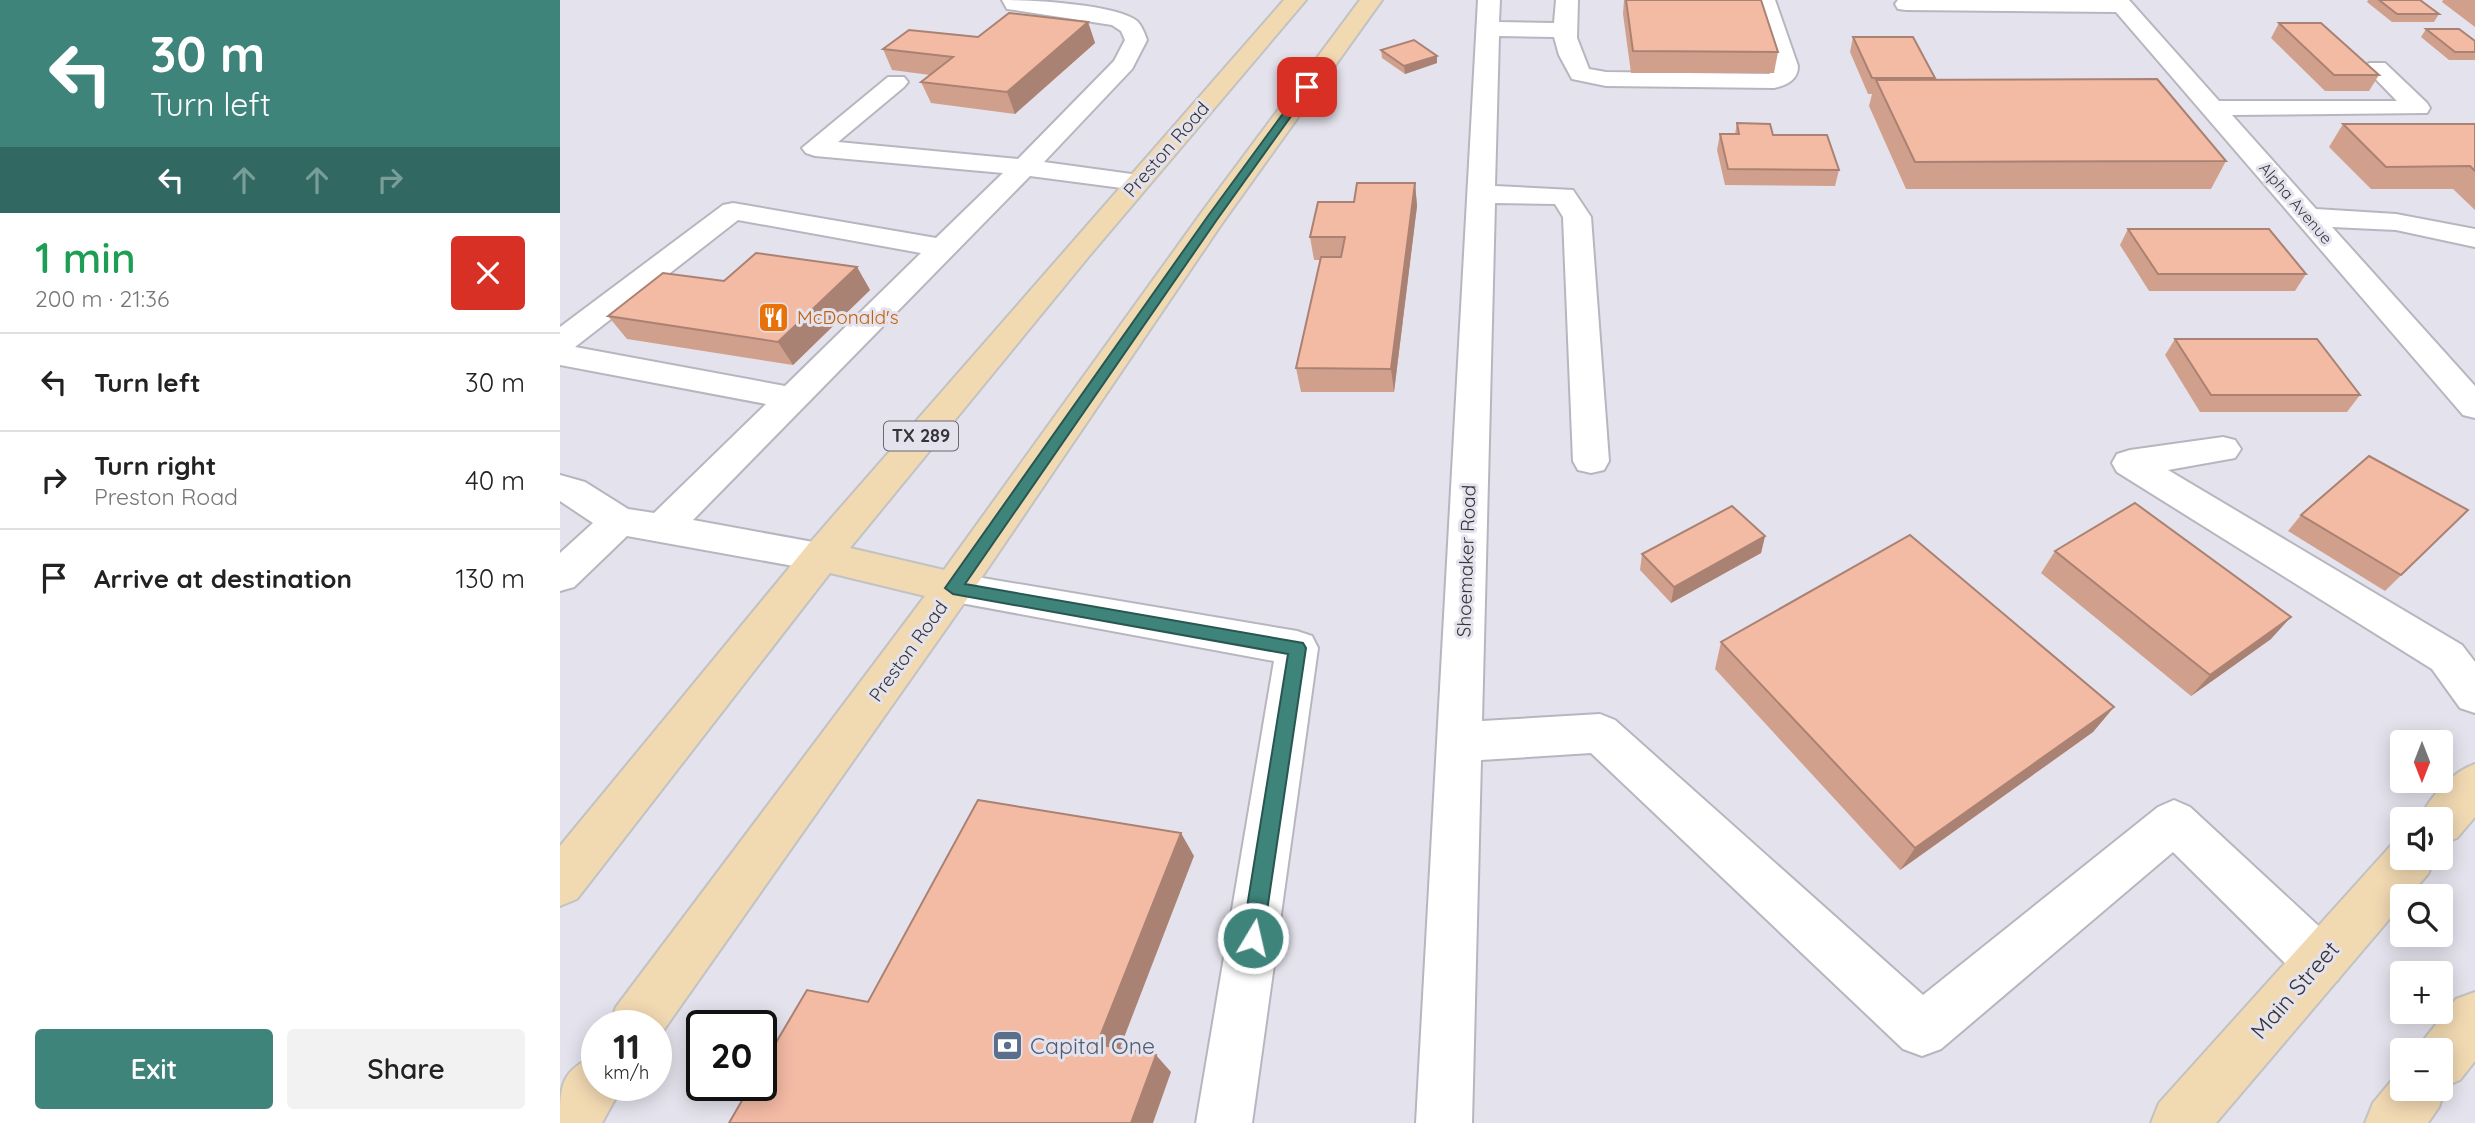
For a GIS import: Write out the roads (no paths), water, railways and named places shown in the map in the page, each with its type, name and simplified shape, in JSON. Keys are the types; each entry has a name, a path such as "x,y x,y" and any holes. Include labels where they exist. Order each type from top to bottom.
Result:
{"main road":[{"name":"Preston Road","path":"560,883 821,556 1137,182 1295,0"},
{"name":"Preston Road","path":"647,1010 953,588 1212,218 1371,0"},
{"path":"821,556 953,588"},
{"path":"2453,809 2475,784"},
{"name":"Main Street","path":"2179,1123 2400,870"},
{"path":"2453,1046 2475,1018"},
{"path":"569,1123 584,1101"},
{"path":"2393,1123 2410,1101"}],"street":[{"path":"661,528 1024,167 1124,64 1136,40 1131,28 1115,18 1030,9 1016,4 1013,0"},
{"path":"1567,0 1563,30 1571,58 1580,74 1606,79 1774,81 1786,74 1786,66 1764,0"},
{"path":"1906,4 2120,3"},
{"name":"Alpha Avenue","path":"2120,3 2475,407"},
{"path":"1489,14 1563,30"},
{"name":"Shoemaker Road","path":"1444,1123 1489,14"},
{"path":"2212,108 2418,108 2377,68"},
{"path":"897,82 815,148 1024,167 1137,182"},
{"path":"1481,194 1563,196 1577,217 1591,461"},
{"path":"560,343 733,211 943,248"},
{"path":"2308,217 2396,222 2475,238"},
{"path":"560,355 792,398"},
{"path":"2223,449 2130,463 2447,657 2475,695"},
{"path":"560,488 572,491 619,521 821,556"},
{"path":"560,576 619,521"},
{"path":"953,588 1297,648 1224,1123"},
{"path":"1459,742 1601,733 1922,1030 2175,822 2320,962"}],"place":[{"name":"McDonald's","path":"774,317"},
{"name":"Capital One","path":"1007,1046"}]}
